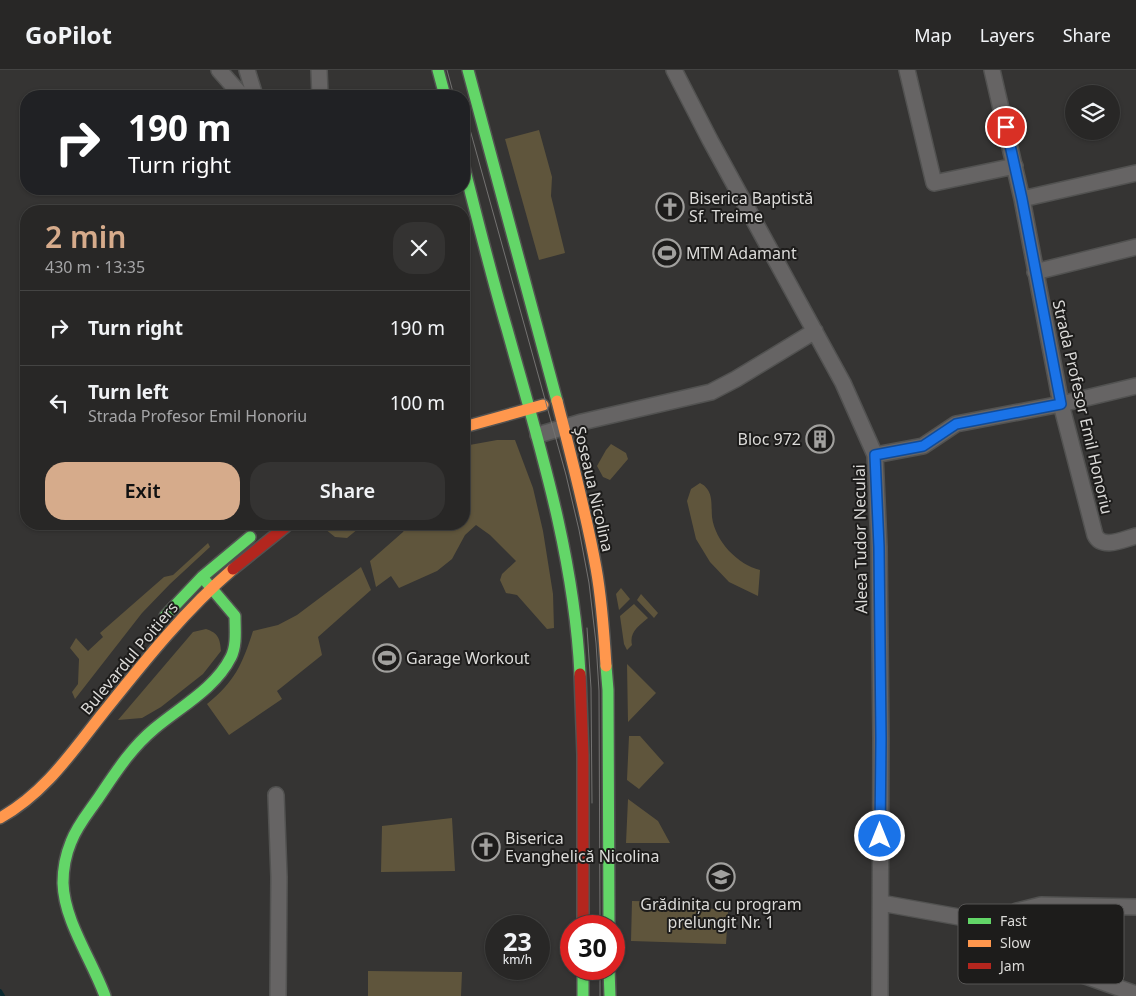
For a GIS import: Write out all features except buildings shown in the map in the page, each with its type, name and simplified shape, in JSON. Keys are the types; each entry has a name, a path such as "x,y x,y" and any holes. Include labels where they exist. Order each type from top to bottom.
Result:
{"main road":[{"path":"438,70 443,90"},
{"name":"Șoseaua Nicolina","path":"468,70 535,392 530,409 550,479 564,542 577,627 582,696 583,915"},
{"name":"Șoseaua Nicolina","path":"470,186 535,392 557,402 590,534 603,614 609,716 609,915"},
{"path":"470,425 557,402"},
{"name":"Bulevardul Poitiers","path":"160,622 202,577 259,530"},
{"name":"Bulevardul Poitiers","path":"0,818 33,795 63,764 180,622 212,589 282,530"},
{"path":"105,996 65,903 63,883 66,861 72,841 85,817 128,756 145,737 190,701 224,670 232,656 235,642 235,616 202,577"},
{"path":"583,980 583,996"},
{"path":"609,980 610,996"}],"street":[{"path":"219,70 237,90"},
{"path":"247,70 252,90"},
{"path":"319,70 320,90"},
{"name":"Aleea Tudor Neculai","path":"674,70 710,140 843,383 875,455 879,547 880,996"},
{"path":"907,70 934,183 1015,166"},
{"name":"Strada Profesor Emil Honoriu","path":"992,70 1022,199 1061,404 1097,539 1110,544 1136,536"},
{"path":"1022,199 1136,173"},
{"path":"1035,272 1136,247"},
{"path":"538,436 623,412 711,392 736,379 815,330"},
{"path":"875,455 923,446 956,424 1061,404 1136,386"},
{"path":"276,795 279,877 278,996"},
{"path":"881,903 958,917"},
{"path":"1108,984 1136,994"}],"shaded area":[{"path":"539,130 552,177 551,196 565,253 539,260 505,139"},
{"path":"497,440 515,440 533,488 543,531 553,594 554,628 547,629 517,595 506,593 500,580 502,574 516,561 490,535 476,525 465,535 452,559 437,571 399,588 391,576 376,587 370,561 404,530 470,530 470,445"},
{"path":"611,444 626,453 628,459 610,480 603,477 597,466"},
{"path":"700,483 710,493 714,526 723,543 729,551 744,563 760,570 758,596 729,582 710,562 696,539 687,501 691,489"},
{"path":"326,530 357,530 347,538 335,537"},
{"path":"208,543 210,547 142,613 75,699 72,692 78,684 79,659 70,648 76,638 88,651 103,637 100,633 164,577 173,575"},
{"path":"361,567 371,590 318,637 322,655 277,691 282,699 229,735 207,704 231,680 241,663 253,631 278,625 297,615"},
{"path":"621,588 630,599 619,610 616,594"},
{"path":"641,594 658,613 654,618 637,600"},
{"path":"634,604 648,618 633,633 632,645 627,650 624,644 620,616"},
{"path":"206,629 218,637 221,651 203,674 161,707 142,718 118,720 193,632"},
{"path":"627,664 656,693 628,722"},
{"path":"629,736 640,736 664,763 639,789 627,780"},
{"path":"628,799 658,821 670,843 626,843"},
{"path":"452,818 455,871 381,872 382,826"},
{"path":"632,901 680,904 728,912 726,944 631,941"},
{"path":"368,971 462,972 461,996 368,996"}],"waterway":[{"path":"0,991 3,996"}],"tram line":[{"path":"447,70 452,90"},
{"path":"470,130 566,475 589,583 599,691 600,915"},
{"path":"587,628 591,688 592,803"},
{"path":"600,980 600,996"}],"traffic: fast":[{"path":"438,70 443,90"},
{"path":"468,70 557,401"},
{"path":"470,190 543,457 563,542 571,586 580,674"},
{"path":"165,616 202,577 250,537"},
{"path":"105,996 68,912 63,883 66,857 79,825 130,754 154,729 216,679 231,657 235,642 235,616 202,577"},
{"path":"606,666 608,690 609,915"},
{"path":"583,980 583,996"},
{"path":"609,980 610,996"}],"traffic: slow":[{"path":"557,401 583,505 596,568 604,629 606,666"},
{"path":"470,425 543,405"},
{"path":"0,818 31,797 57,771 133,675 165,638 198,602 233,569"}],"traffic: jam":[{"path":"233,569 282,530"},
{"path":"580,674 583,755 583,915"}],"place":[{"name":"Biserica Baptistă Sf. Treime","path":"670,207"},
{"name":"MTM Adamant","path":"667,253"},
{"name":"Bloc 972","path":"820,439"},
{"name":"Garage Workout","path":"387,658"},
{"name":"Biserica Evanghelică Nicolina","path":"486,847"},
{"name":"Grădinița cu program prelungit Nr. 1","path":"721,877"}],"route":[{"path":"880,836 879,547 875,455 923,446 956,424 1061,404 1022,199 1006,127"}]}
